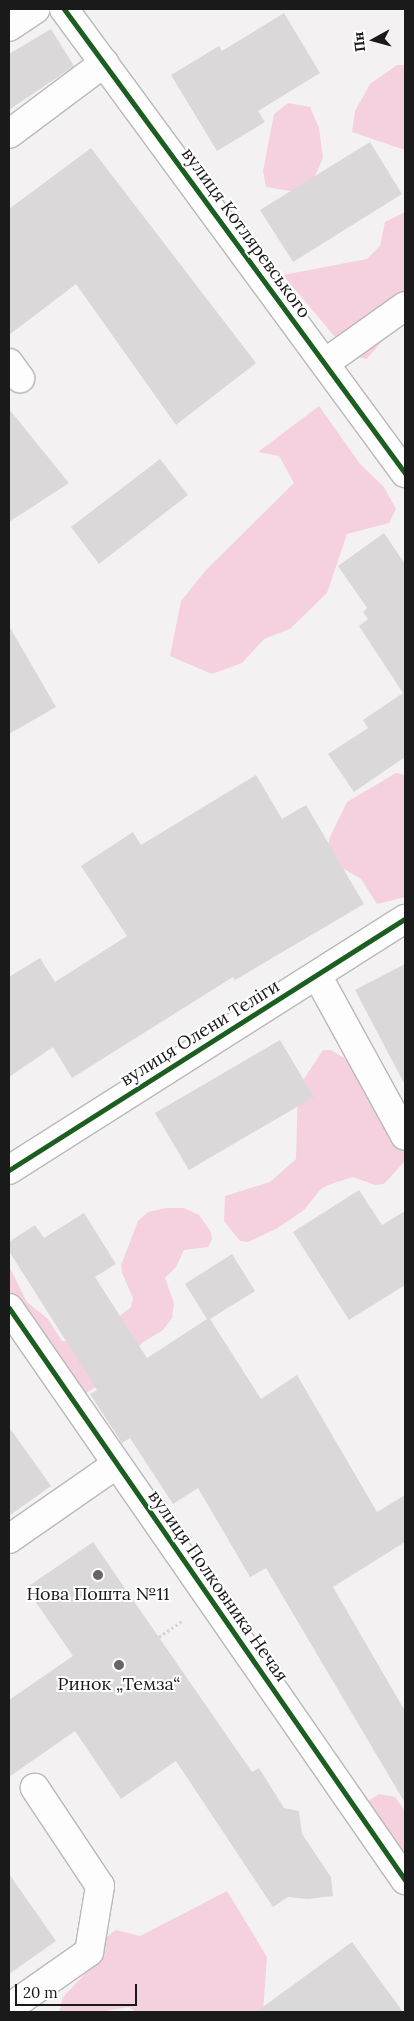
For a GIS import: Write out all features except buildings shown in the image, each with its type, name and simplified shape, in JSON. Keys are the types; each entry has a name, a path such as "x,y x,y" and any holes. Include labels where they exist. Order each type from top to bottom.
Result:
{"street":[{"path":"9,27 36,9"},
{"name":"вулиця Котляревського","path":"64,9 405,473"},
{"path":"9,134 104,63"},
{"path":"324,363 405,306"},
{"name":"вулиця Олени Теліги","path":"9,1170 405,919"},
{"path":"317,975 405,1136"},
{"name":"вулиця Полковника Нечая","path":"9,1308 405,1880"},
{"path":"9,1539 117,1464"},
{"path":"9,2008 89,1952 100,1886 35,1788"}],"shaded area":[{"path":"397,65 405,65 405,150 352,132 355,111 370,84"},
{"path":"288,103 310,107 319,128 323,158 307,194 266,187 263,171 274,114"},
{"path":"405,212 405,313 367,359 351,356 283,275 367,259 380,246 385,222"},
{"path":"319,406 360,464 384,487 396,509 389,523 347,534 327,593 290,629 264,639 242,663 212,674 170,656 181,601 206,570 294,483 279,456 258,452"},
{"path":"396,773 405,775 405,897 377,904 361,879 325,858 330,837 347,802"},
{"path":"323,1050 331,1050 346,1059 405,1142 405,1161 384,1184 375,1185 353,1177 328,1185 320,1190 304,1210 276,1229 248,1242 240,1241 224,1221 225,1196 270,1182 296,1159 298,1088"},
{"path":"166,1208 184,1208 199,1215 211,1232 212,1239 208,1247 184,1250 176,1267 165,1278 174,1303 172,1318 163,1330 142,1343 100,1384 80,1397 16,1310 9,1293 9,1266 27,1302 48,1319 62,1341 96,1344 105,1327 131,1307 133,1298 122,1273 121,1265 138,1221 148,1212"},
{"path":"379,1794 395,1797 405,1811 405,1871 366,1802"},
{"path":"227,1891 267,1957 263,2012 136,2012 129,2007 100,2012 59,2012 63,1997 98,1960 105,1938 116,1930 140,1936"}],"cycle path":[{"path":"64,9 405,473"},
{"path":"9,1170 405,919"},
{"path":"9,1308 405,1880"}],"place":[{"name":"Нова Пошта №11","path":"98,1575"},
{"name":"Ринок „Темза“","path":"119,1665"}]}
